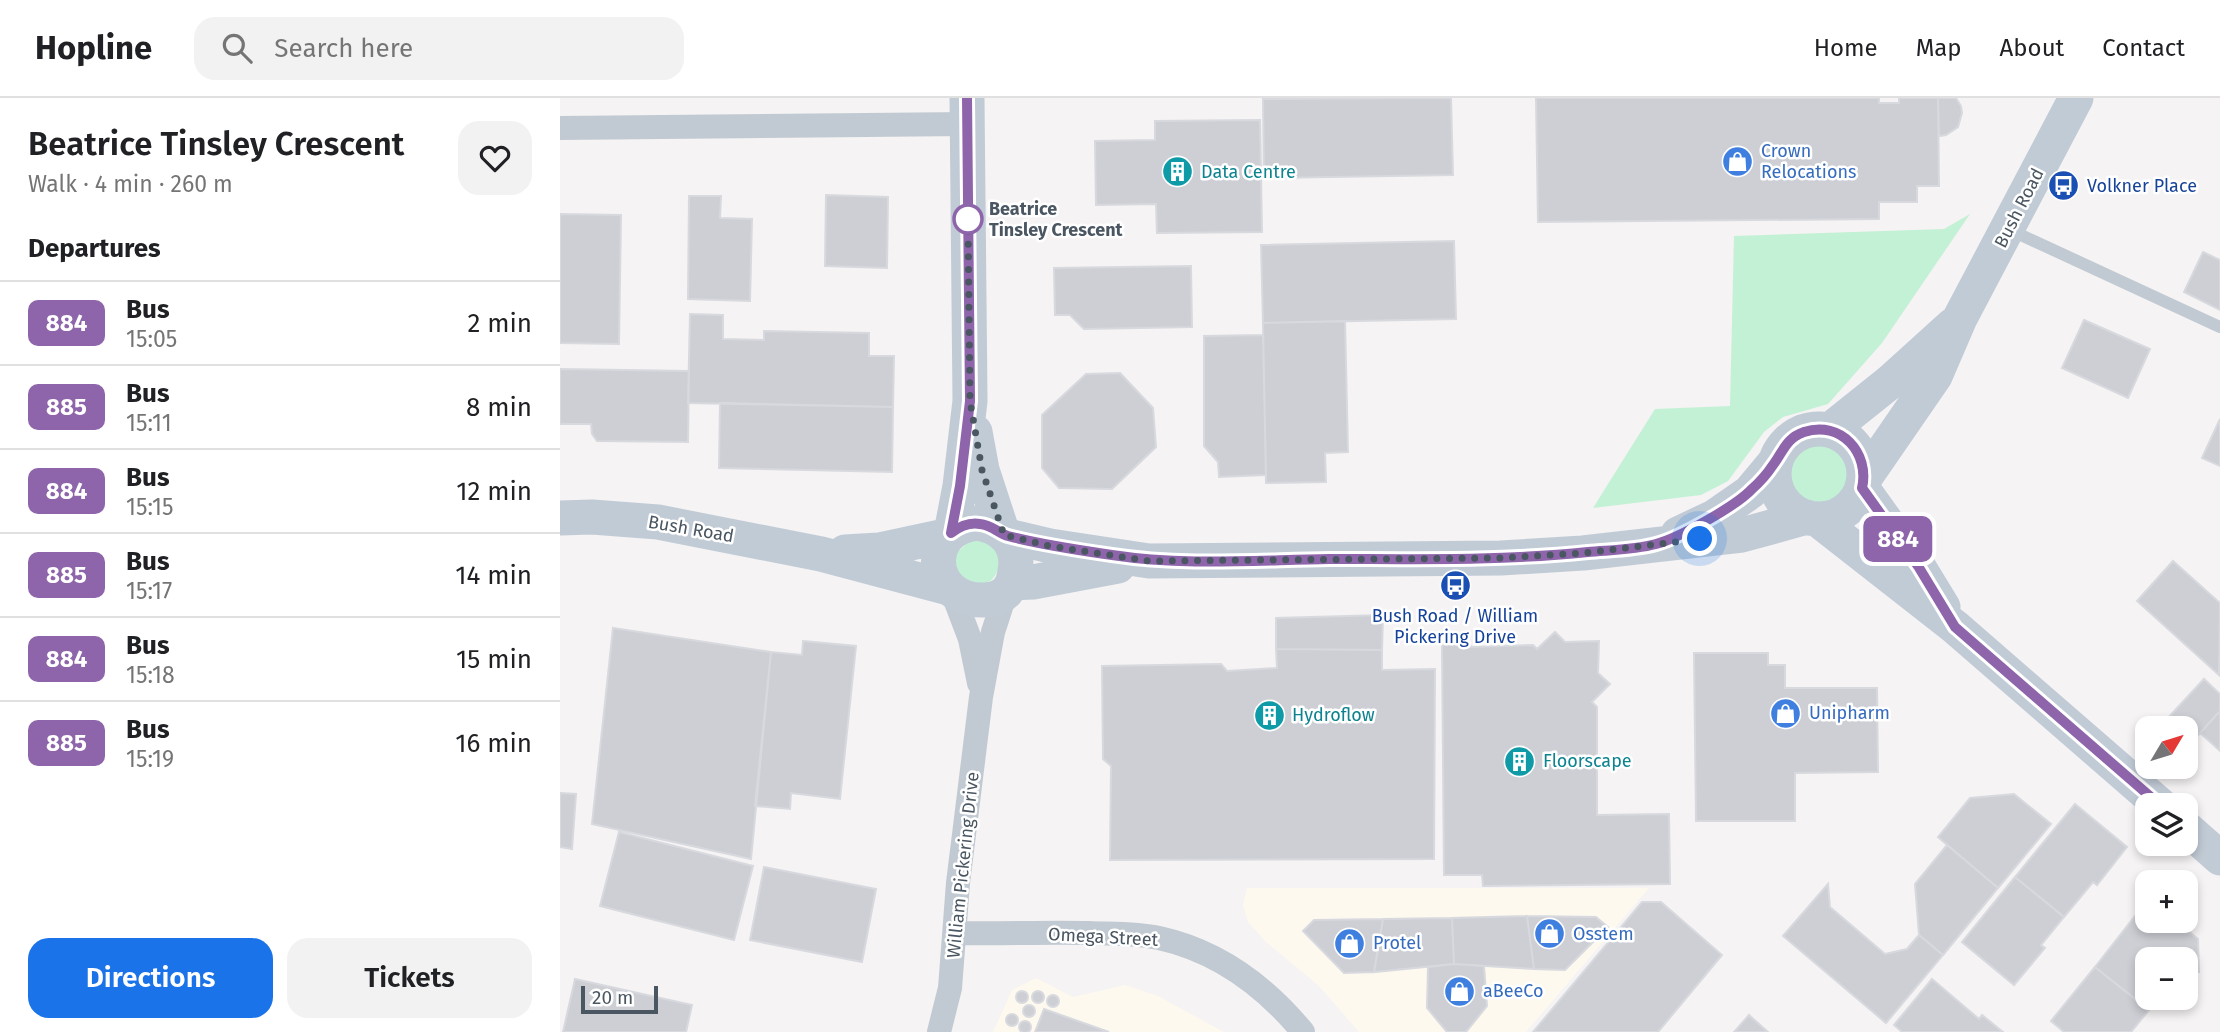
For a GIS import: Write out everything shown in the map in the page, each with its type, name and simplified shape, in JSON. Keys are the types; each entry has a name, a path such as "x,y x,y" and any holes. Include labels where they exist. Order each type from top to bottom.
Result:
{"main road":[{"name":"Bush Road","path":"1863,484 1936,376 1960,317 2076,98"},
{"path":"950,534 960,486 970,401 967,111"},
{"name":"Bush Road","path":"1830,430 1890,382 1960,317"},
{"path":"970,401 982,470 1003,534"},
{"path":"1010,587 1017,559 1012,543 991,526 977,523 963,526 950,534 942,544 938,562 940,573 950,589 962,597 981,600 998,597 1010,587 1149,561 1501,558 1583,553 1742,535 1812,518 1832,517 1855,501 1863,484 1863,463 1856,448 1845,437 1830,430 1815,429 1800,433 1782,448 1776,462 1774,480 1780,496 1791,509 1812,518 1955,627 2146,793"},
{"path":"1657,544 1714,517 1750,492 1776,462"},
{"path":"1863,484 1955,627"},
{"name":"Bush Road","path":"560,518 574,516 658,522 821,554 950,589"},
{"name":"Bush Road","path":"821,554 878,550 950,534"},
{"path":"1003,534 1050,546 1149,561"},
{"path":"2198,839 2220,858"}],"street":[{"path":"560,128 967,111"},
{"name":"William Pickering Drive","path":"939,1032 950,988 958,883 981,698 993,632 1010,587"},
{"name":"William Pickering Drive","path":"950,589 970,639 981,698"},
{"name":"Omega Street","path":"956,933 1126,934 1158,937 1212,956 1236,970 1276,1000 1303,1032"}],"lane":[{"path":"2008,229 2220,327"}],"shaded area":[{"path":"1247,888 1649,888 1526,1032 1359,1032 1319,986 1266,942 1248,922 1243,905"},
{"path":"1036,978 1073,997 1125,985 1158,996 1224,1032 993,1032 1012,990"}],"green space":[{"path":"1970,214 1882,343 1828,404 1783,417 1764,432 1728,481 1701,495 1593,508 1655,409 1730,406 1734,236 1944,229"},
{"path":"1813,445 1825,445 1844,458 1849,475 1847,487 1836,500 1825,505 1813,505 1794,492 1789,481 1789,469 1802,450"},
{"path":"972,539 987,541 998,554 996,574 986,583 976,583 959,577 954,555"}],"building":[{"path":"1451,98 1453,175 1264,178 1263,99"},
{"name":"Crown Relocations","path":"1536,98 1879,98 1879,103 1899,103 1899,98 1938,98 1939,186 1917,186 1917,202 1879,202 1879,219 1538,222"},
{"path":"1938,98 1956,98 1962,113 1958,127 1939,136"},
{"name":"Data Centre","path":"1260,120 1262,232 1157,233 1156,204 1096,205 1095,141 1155,140 1155,121"},
{"path":"826,195 888,197 887,268 825,266"},
{"path":"689,196 721,196 720,218 752,219 750,301 688,299"},
{"path":"560,214 621,215 619,344 560,343"},
{"path":"1454,241 1456,319 1263,323 1261,245"},
{"path":"2203,252 2220,260 2220,310 2184,292"},
{"path":"1191,266 1192,327 1084,329 1070,315 1055,315 1054,268"},
{"path":"690,314 723,315 723,339 764,340 764,331 869,333 869,356 894,356 893,407 688,403"},
{"path":"2084,320 2150,349 2128,398 2062,368"},
{"path":"1345,321 1348,452 1325,453 1326,482 1266,483 1263,323"},
{"path":"1263,335 1266,475 1219,477 1218,462 1204,446 1204,336"},
{"path":"560,369 689,371 688,442 597,441 592,434 591,424 560,424"},
{"path":"1120,373 1153,408 1156,447 1112,489 1059,488 1042,468 1042,415 1086,374"},
{"path":"720,403 893,407 892,472 719,468"},
{"path":"2220,419 2220,466 2202,458"},
{"path":"2173,561 2220,603 2219,675 2137,601"},
{"path":"1383,615 1382,650 1276,649 1276,618"},
{"path":"613,628 771,652 751,859 592,824"},
{"name":"Floorscape","path":"1456,632 1472,647 1533,645 1537,649 1555,632 1565,642 1599,641 1598,673 1610,684 1592,702 1597,707 1597,815 1669,814 1670,884 1483,886 1482,875 1444,875 1442,646"},
{"path":"803,641 856,646 840,799 791,793 790,809 755,806 771,652 802,655"},
{"name":"Hydroflow","path":"1276,649 1382,650 1382,670 1435,669 1434,859 1110,860 1111,766 1103,759 1102,666 1221,664 1227,671 1277,668"},
{"name":"Unipharm","path":"1694,653 1768,653 1768,665 1785,665 1785,688 1877,688 1878,772 1795,773 1795,821 1696,821"},
{"path":"2204,679 2220,694 2220,711 2198,735 2198,716 2170,716"},
{"path":"2220,711 2220,751 2200,733"},
{"path":"560,793 576,794 572,849 560,847"},
{"path":"2014,794 2051,824 1998,888 1938,837 1970,798"},
{"path":"2075,804 2127,847 2097,885 2093,882 2064,917 2015,877"},
{"path":"619,832 753,866 734,940 600,906"},
{"path":"1947,845 1998,888 1943,955 1919,935 1915,884"},
{"path":"764,867 876,889 862,962 750,940"},
{"path":"2015,877 2064,917 2041,945 2045,948 2014,985 1962,942"},
{"path":"1828,884 1830,907 1885,954 1907,949 1919,935 1943,955 1886,1023 1783,936"},
{"path":"1642,902 1661,902 1722,955 1658,1032 1533,1032"},
{"path":"1527,916 1596,917 1608,927 1565,970 1534,969"},
{"path":"1527,916 1534,969 1454,964 1452,918"},
{"path":"2135,916 2135,933 2191,933 2198,939 2199,972 2198,947 2135,947 2135,999 2095,967"},
{"path":"1452,918 1454,964 1374,972 1383,919"},
{"path":"1383,919 1374,972 1344,973 1303,931 1314,920"},
{"path":"1454,964 1484,966 1487,1006 1466,1032 1447,1032 1427,1008 1428,967"},
{"path":"2095,967 2135,999 2135,1010 2149,1010 2131,1032 2064,1032 2051,1021"},
{"path":"575,979 692,1005 686,1032 563,1032"},
{"path":"1932,979 1979,1019 1982,1015 2003,1032 1902,1032 1894,1025"},
{"path":"1022,991 1028,997 1022,1003 1016,997"},
{"path":"1038,991 1044,997 1038,1003 1032,997"},
{"path":"1053,995 1059,1001 1053,1007 1047,1001"},
{"path":"1029,1005 1035,1011 1029,1017 1023,1011"},
{"path":"1044,1009 1109,1032 1035,1032"},
{"path":"1012,1014 1018,1020 1012,1026 1006,1020"},
{"path":"1749,1015 1768,1032 1734,1032"},
{"path":"1025,1021 1031,1027 1025,1033 1019,1027"}],"bus line":[{"name":"884","path":"967,98 970,401 960,486 951,533 963,526 977,523 991,526 1004,535 1050,546 1149,561 1501,558 1630,548 1657,544 1714,517 1750,492 1793,437 1815,429 1830,430 1845,437 1856,448 1863,463 1862,488 1918,566 1955,627 2146,793"}],"place":[{"name":"Crown Relocations","path":"1738,161"},
{"name":"Data Centre","path":"1178,172"},
{"name":"Volkner Place","path":"2064,186"},
{"name":"Beatrice Tinsley Crescent","path":"968,219"},
{"name":"Bush Road / William Pickering Drive","path":"1455,585"},
{"name":"Unipharm","path":"1786,713"},
{"name":"Hydroflow","path":"1269,715"},
{"name":"Floorscape","path":"1520,761"},
{"name":"Osstem","path":"1550,934"},
{"name":"Protel","path":"1350,943"},
{"name":"aBeeCo","path":"1460,991"}],"route":[{"path":"968,219 970,401 982,470 1004,535 1050,546 1149,561 1501,558 1583,553 1700,539"}]}
